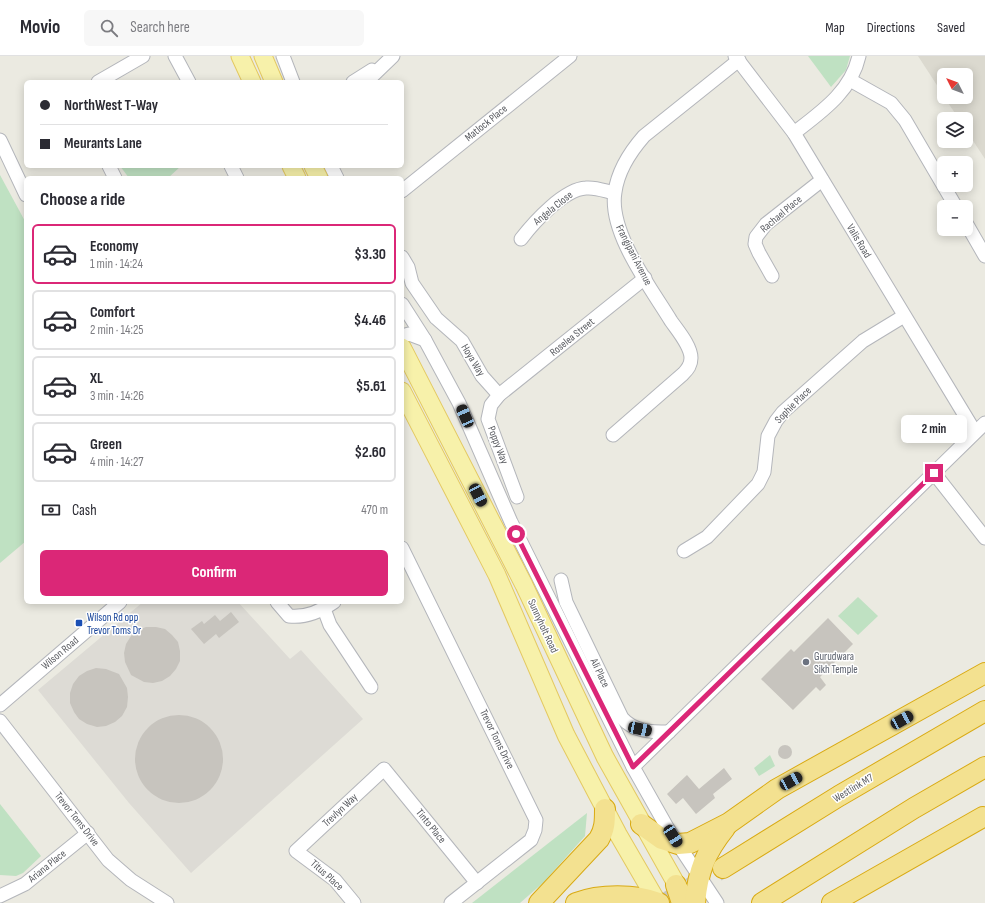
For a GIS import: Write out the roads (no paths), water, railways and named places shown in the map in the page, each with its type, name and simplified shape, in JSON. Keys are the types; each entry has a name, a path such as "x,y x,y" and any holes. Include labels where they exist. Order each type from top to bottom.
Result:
{"highway":[{"path":"641,824 662,838 678,844 690,843 729,823 777,789 985,673"},
{"name":"Westlink M7","path":"723,868 839,796 985,711"},
{"path":"762,903 914,808 985,767"},
{"path":"539,903 599,839 604,831 606,823 605,809"},
{"path":"832,903 984,816"},
{"path":"853,903 984,816"},
{"path":"695,903 698,875 706,855 729,823"},
{"path":"576,903 601,898 633,897 658,903"}],"main road":[{"path":"240,56 251,80"},
{"path":"263,56 273,80"},
{"name":"Sunnyholt Road","path":"404,350 524,585 585,718 679,894 687,903"},
{"name":"Sunnyholt Road","path":"404,395 487,554 563,728 605,809 658,903"}],"street":[{"path":"101,80 143,56"},
{"path":"176,56 188,80"},
{"path":"282,56 292,80"},
{"name":"Matlock Place","path":"404,189 570,56"},
{"path":"794,133 838,97 850,80 859,56"},
{"name":"Valis Road","path":"737,58 794,133 975,432"},
{"name":"Frangipani Avenue","path":"613,435 684,374 690,366 692,357 686,343 645,278 623,239 617,222 614,193 623,164 644,136 737,58"},
{"path":"356,80 388,60"},
{"path":"368,80 388,60"},
{"path":"850,80 891,103 905,120 952,200"},
{"path":"1,144 24,191"},
{"name":"Rachael Place","path":"772,276 755,244 756,237 766,224 822,180"},
{"name":"Angela Close","path":"521,239 533,223 571,192 588,188 614,193"},
{"path":"973,235 985,256"},
{"name":"Hoya Way","path":"405,262 412,283 436,318 462,341 482,376 499,395"},
{"name":"Roselea Street","path":"499,395 645,278"},
{"path":"404,307 425,340 460,403 510,522 633,767 678,844 717,903"},
{"name":"Sophie Place","path":"684,551 708,537 758,484 764,472 768,436 783,412 863,341 904,316"},
{"path":"404,335 409,334 425,340"},
{"name":"Poppy Way","path":"499,395 491,405 488,419 517,497"},
{"path":"633,767 985,423"},
{"path":"934,473 985,538"},
{"name":"Trevor Toms Drive","path":"404,552 536,820 535,830 531,840 450,903"},
{"name":"Ali Place","path":"561,580 566,602 622,718 629,725 640,729 652,732 669,732"},
{"name":"Wilson Road","path":"0,706 118,604"},
{"path":"279,604 289,616 299,617 329,606 330,625 371,687"},
{"path":"0,706 2,712 0,720"},
{"name":"Trevor Toms Drive","path":"0,720 108,860 130,880 167,903"},
{"name":"Tinto Place","path":"384,769 477,883"},
{"name":"Trevlyn Way","path":"296,850 384,769"},
{"name":"Ariana Place","path":"1,895 25,884 88,833"},
{"name":"Titus Place","path":"296,850 335,880 354,903"}],"tunnel":[{"path":"665,903 723,868"}],"place":[{"name":"Wilson Rd opp Trevor Toms Dr","path":"79,623"},
{"name":"Gurudwara Sikh Temple","path":"806,662"}]}
